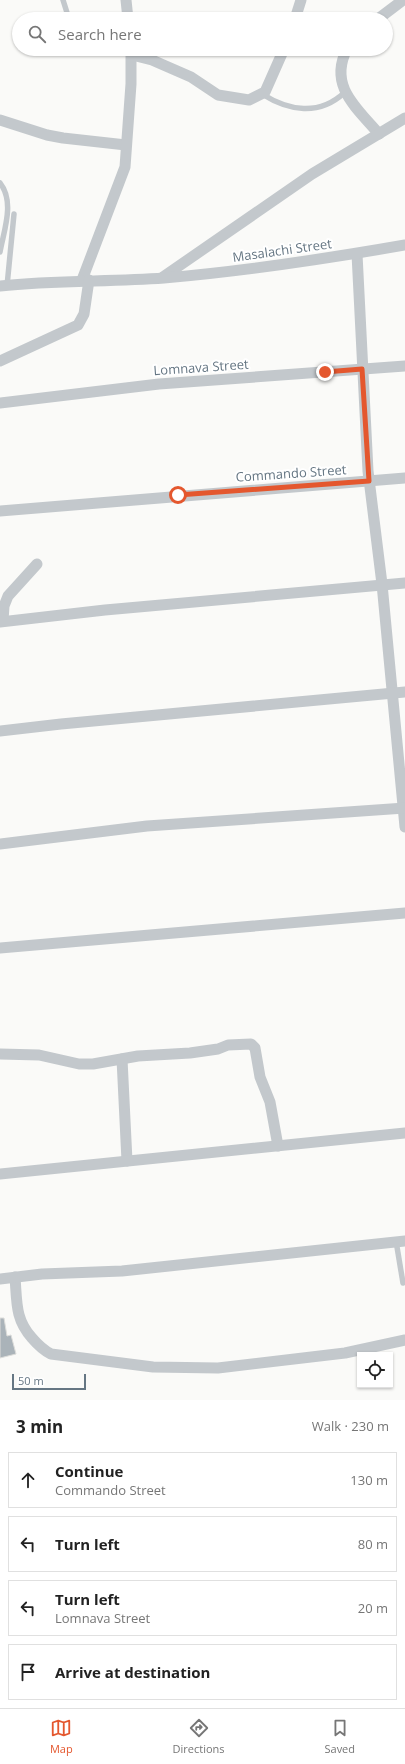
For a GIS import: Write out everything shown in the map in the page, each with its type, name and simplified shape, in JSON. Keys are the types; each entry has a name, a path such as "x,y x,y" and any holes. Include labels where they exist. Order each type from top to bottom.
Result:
{"street":[{"path":"126,0 127,12"},
{"path":"297,12 301,0"},
{"path":"387,12 403,0"},
{"path":"0,361 78,326 84,314 86,280 127,159 126,145 132,56"},
{"path":"142,56 171,67 191,77 218,95 249,100 265,92 281,56"},
{"path":"344,56 340,72 344,93 379,134"},
{"path":"0,120 62,138 126,145"},
{"path":"162,278 312,174 404,120"},
{"name":"Masalachi Street","path":"4,286 86,280 162,278 265,267 357,254 405,245"},
{"path":"357,254 369,481 382,584 405,827"},
{"name":"Lomnava Street","path":"0,403 159,384 405,366"},
{"name":"Commando Street","path":"0,511 178,495 405,478"},
{"path":"37,564 8,596 4,606 2,622 105,610 405,583"},
{"path":"0,731 405,692"},
{"path":"0,844 147,826 404,808"},
{"path":"0,948 405,913"},
{"path":"0,1054 39,1054 79,1064 103,1064 143,1055 190,1053 218,1049 228,1045 253,1046 260,1077 270,1102 278,1146"},
{"path":"122,1059 127,1161"},
{"path":"0,1174 405,1133"},
{"path":"0,1279 122,1271 401,1241"},
{"path":"15,1277 20,1321 23,1328 40,1347 51,1354 168,1368 218,1368 345,1353 405,1340"}],"lane":[{"path":"63,0 67,12"},
{"path":"262,94 276,104 296,109 323,106 335,101 344,93"},
{"path":"0,183 6,196 8,210 0,252"},
{"path":"4,286 14,214"},
{"path":"401,1241 403,1283"}],"building":[{"path":"0,1318 4,1318 7,1336 11,1335 16,1354 0,1358"}],"route":[{"path":"178,495 369,481 362,369 325,372"}]}
